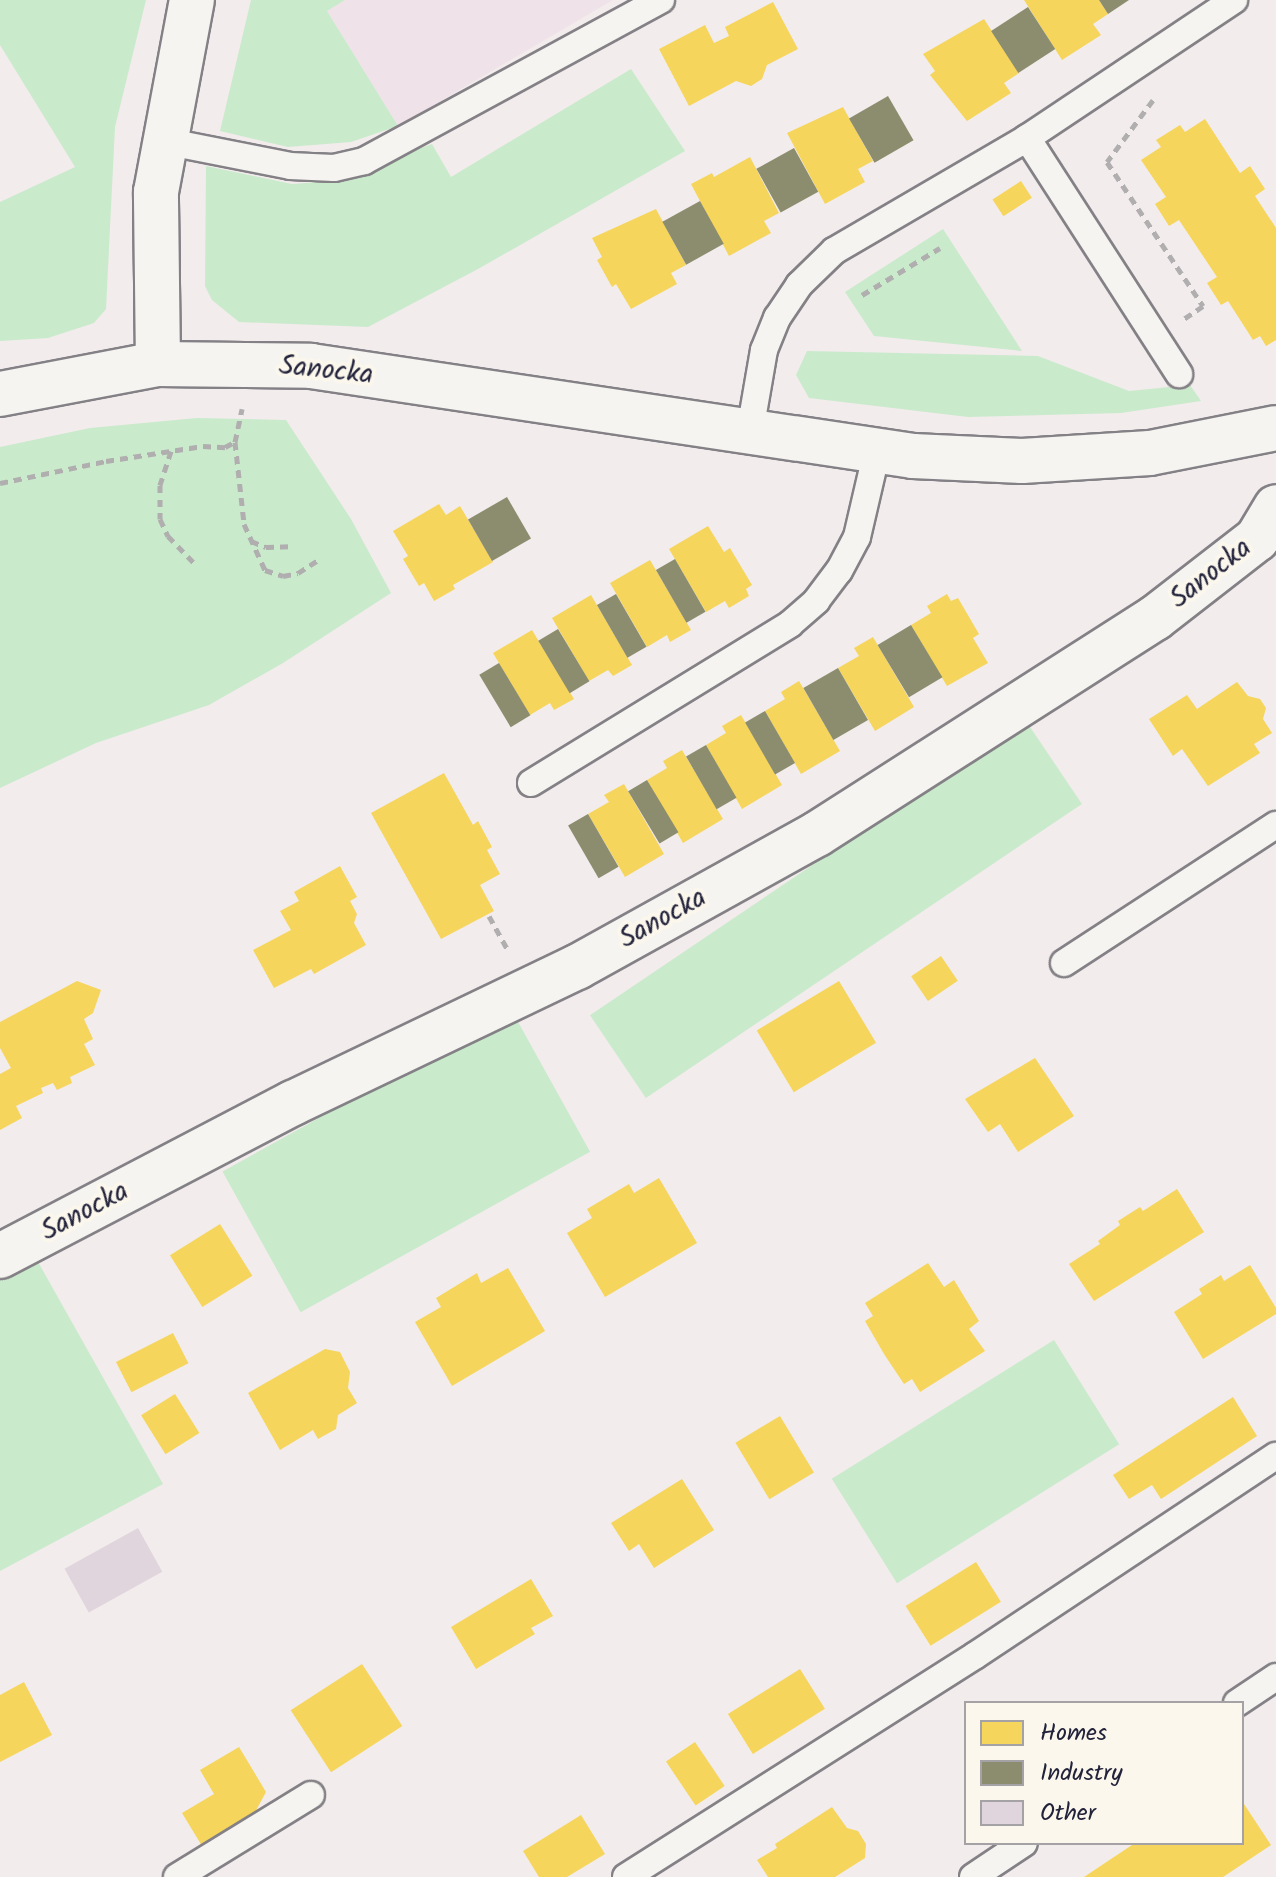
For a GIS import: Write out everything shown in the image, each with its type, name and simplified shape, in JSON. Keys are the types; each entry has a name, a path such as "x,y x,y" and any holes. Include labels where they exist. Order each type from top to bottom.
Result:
{"street":[{"path":"158,364 156,192 192,0"},
{"name":"Sanocka","path":"0,394 158,364 311,366 913,456 1022,461 1150,453 1274,437"},
{"name":"Sanocka","path":"0,1256 293,1103 577,967 817,834 1155,618 1257,539 1276,507"}],"lane":[{"path":"164,141 290,166 334,168 364,161 661,0"},
{"path":"750,431 764,350 777,318 799,285 834,251 1027,138 1234,0"},
{"path":"1027,138 1179,374"},
{"path":"531,783 790,624 816,601 839,571 857,537 877,451"},
{"path":"1064,963 1276,825"},
{"path":"626,1877 950,1672 1276,1456"},
{"path":"1240,1701 1276,1677"},
{"path":"177,1877 311,1795"},
{"path":"973,1877 1021,1845"}],"path":[{"path":"1161,90 1107,162 1203,306 1194,312"},
{"path":"1142,235 1151,228"},
{"path":"862,295 940,248"},
{"path":"242,408 235,442 241,504 250,540 265,570 273,574 298,573 321,558"},
{"path":"0,483 171,451 225,447 235,442"},
{"path":"171,451 160,485 160,519 168,536 195,564"},
{"path":"250,540 266,547 291,546"}],"shaded area":[{"path":"345,0 613,0 398,126 327,11"}],"green space":[{"path":"0,0 146,0 115,127 106,309 94,323 48,338 0,341 0,202 75,167 0,45"},
{"path":"251,0 345,0 327,11 398,126 351,142 288,147 220,131"},
{"path":"631,69 685,151 478,269 368,327 239,322 212,300 205,286 206,166 292,184 331,181 432,144 451,177"},
{"path":"943,229 1022,351 874,336 845,292"},
{"path":"807,351 1038,356 1129,391 1190,385 1201,401 1121,413 968,417 809,398 796,375"},
{"path":"197,418 286,420 351,519 391,593 283,663 209,705 96,743 0,788 0,447 90,428"},
{"path":"1026,721 1082,804 646,1098 590,1015"},
{"path":"512,1011 590,1152 301,1312 223,1171"},
{"path":"33,1253 163,1484 0,1571 0,1271"},
{"path":"1054,1340 1119,1444 897,1583 832,1479"}],"building: Homes":[{"path":"1024,0 1099,0 1108,14 1093,24 1101,35 1062,60"},
{"path":"773,2 798,49 767,65 762,79 751,86 736,81 689,106 659,49 705,25 714,43 729,36 725,27"},
{"path":"984,19 1019,73 1004,83 1011,93 967,121 930,75 935,71 923,54"},
{"path":"843,107 873,161 858,169 865,182 825,204 787,133"},
{"path":"1205,119 1240,173 1250,166 1265,189 1255,196 1276,228 1276,340 1266,346 1260,336 1253,340 1228,301 1221,305 1207,283 1217,277 1179,220 1169,226 1155,204 1166,197 1141,160 1161,147 1156,140 1180,125 1185,132"},
{"path":"750,157 779,213 764,221 771,233 729,256 691,184 712,173 714,177"},
{"path":"1021,181 1032,198 1003,216 992,200"},
{"path":"656,209 686,265 671,273 677,284 631,309 616,284 612,287 597,260 602,257 592,238"},
{"path":"439,504 446,515 460,506 493,562 453,585 455,589 434,601 424,583 419,586 403,559 408,556 393,531"},
{"path":"708,526 724,552 730,548 752,585 746,589 749,596 729,608 725,601 706,612 669,549"},
{"path":"650,560 691,630 670,642 667,635 647,647 610,583"},
{"path":"947,594 951,601 958,598 979,634 973,638 988,663 947,686 911,625 931,613 927,606"},
{"path":"591,595 632,665 613,676 608,670 589,681 552,618"},
{"path":"532,630 574,699 554,710 550,703 530,715 493,653"},
{"path":"873,637 914,707 875,731 838,668 859,656 854,648"},
{"path":"799,681 840,751 801,774 765,711 785,699 781,692"},
{"path":"1237,682 1248,696 1260,699 1266,708 1263,719 1272,733 1254,744 1260,753 1208,786 1182,749 1173,756 1149,719 1187,695 1197,709"},
{"path":"741,715 782,785 742,809 706,745 726,733 722,726"},
{"path":"682,750 723,819 683,843 647,780 667,768 663,761"},
{"path":"444,773 473,825 478,821 492,847 487,850 500,874 480,885 494,911 441,939 371,813"},
{"path":"624,784 664,854 625,877 588,814 609,802 604,795"},
{"path":"340,866 357,897 350,901 357,914 354,923 366,945 314,974 311,969 274,988 253,950 291,930 280,911 299,901 294,892"},
{"path":"941,956 958,981 928,1001 911,976"},
{"path":"77,981 101,990 93,1013 84,1019 93,1039 84,1044 95,1065 70,1077 72,1083 57,1090 53,1083 41,1088 43,1093 16,1106 22,1118 0,1130 0,1074 11,1068 0,1048 0,1022"},
{"path":"839,981 876,1043 794,1092 757,1030"},
{"path":"1035,1058 1074,1116 1018,1152 1000,1124 988,1132 965,1099"},
{"path":"659,1178 697,1243 605,1297 567,1233 592,1218 587,1209 629,1184 634,1193"},
{"path":"1177,1189 1204,1232 1094,1301 1069,1264 1100,1244 1098,1241 1120,1225 1118,1221 1140,1207 1143,1211"},
{"path":"220,1224 252,1276 202,1307 170,1255"},
{"path":"928,1263 944,1287 954,1280 979,1321 969,1329 985,1351 920,1392 912,1379 904,1384 884,1354 865,1321 873,1316 865,1303"},
{"path":"1250,1265 1276,1308 1276,1314 1203,1359 1174,1312 1202,1294 1199,1289 1221,1275 1224,1281"},
{"path":"508,1268 545,1331 452,1386 415,1322 441,1307 436,1298 477,1273 481,1283"},
{"path":"173,1333 188,1363 131,1392 116,1362"},
{"path":"325,1349 340,1352 350,1372 348,1388 357,1403 338,1415 336,1429 318,1439 313,1430 280,1450 248,1393"},
{"path":"175,1394 199,1433 165,1454 141,1415"},
{"path":"1233,1397 1257,1436 1161,1499 1152,1485 1129,1499 1113,1475"},
{"path":"780,1416 814,1473 769,1499 735,1443"},
{"path":"682,1479 714,1530 654,1568 639,1544 629,1551 611,1523"},
{"path":"976,1562 1001,1602 931,1646 906,1606"},
{"path":"531,1579 553,1616 531,1628 535,1634 476,1669 451,1627"},
{"path":"362,1664 402,1726 331,1772 291,1710"},
{"path":"800,1669 825,1709 753,1754 728,1714"},
{"path":"24,1682 52,1735 0,1762 0,1695"},
{"path":"695,1742 725,1786 696,1806 666,1762"},
{"path":"239,1747 266,1792 253,1816 202,1846 182,1813 214,1794 200,1770"},
{"path":"1244,1804 1271,1845 1223,1877 1084,1877 1132,1845 1244,1845"},
{"path":"832,1807 847,1828 858,1831 866,1844 865,1858 835,1877 768,1877 757,1860 777,1848 775,1844"},
{"path":"581,1815 605,1854 567,1877 539,1877 523,1851"}],"building: Industry":[{"path":"1099,0 1129,0 1108,14"},
{"path":"1028,7 1055,49 1018,73 991,31"},
{"path":"888,96 914,140 875,163 849,118"},
{"path":"794,148 818,192 781,213 756,169"},
{"path":"700,201 724,244 686,265 662,222"},
{"path":"507,497 531,539 492,561 468,520"},
{"path":"675,559 706,612 686,623 656,570"},
{"path":"616,594 646,647 627,658 597,605"},
{"path":"911,625 942,677 909,697 878,645"},
{"path":"558,629 589,681 570,693 538,641"},
{"path":"499,663 530,715 511,727 479,675"},
{"path":"838,668 868,720 833,740 803,688"},
{"path":"765,711 795,763 775,774 745,722"},
{"path":"706,745 736,798 717,809 686,756"},
{"path":"647,780 678,832 660,844 628,791"},
{"path":"588,814 618,867 599,878 568,826"}],"building: Other":[{"path":"138,1528 162,1572 89,1612 65,1569"}]}
